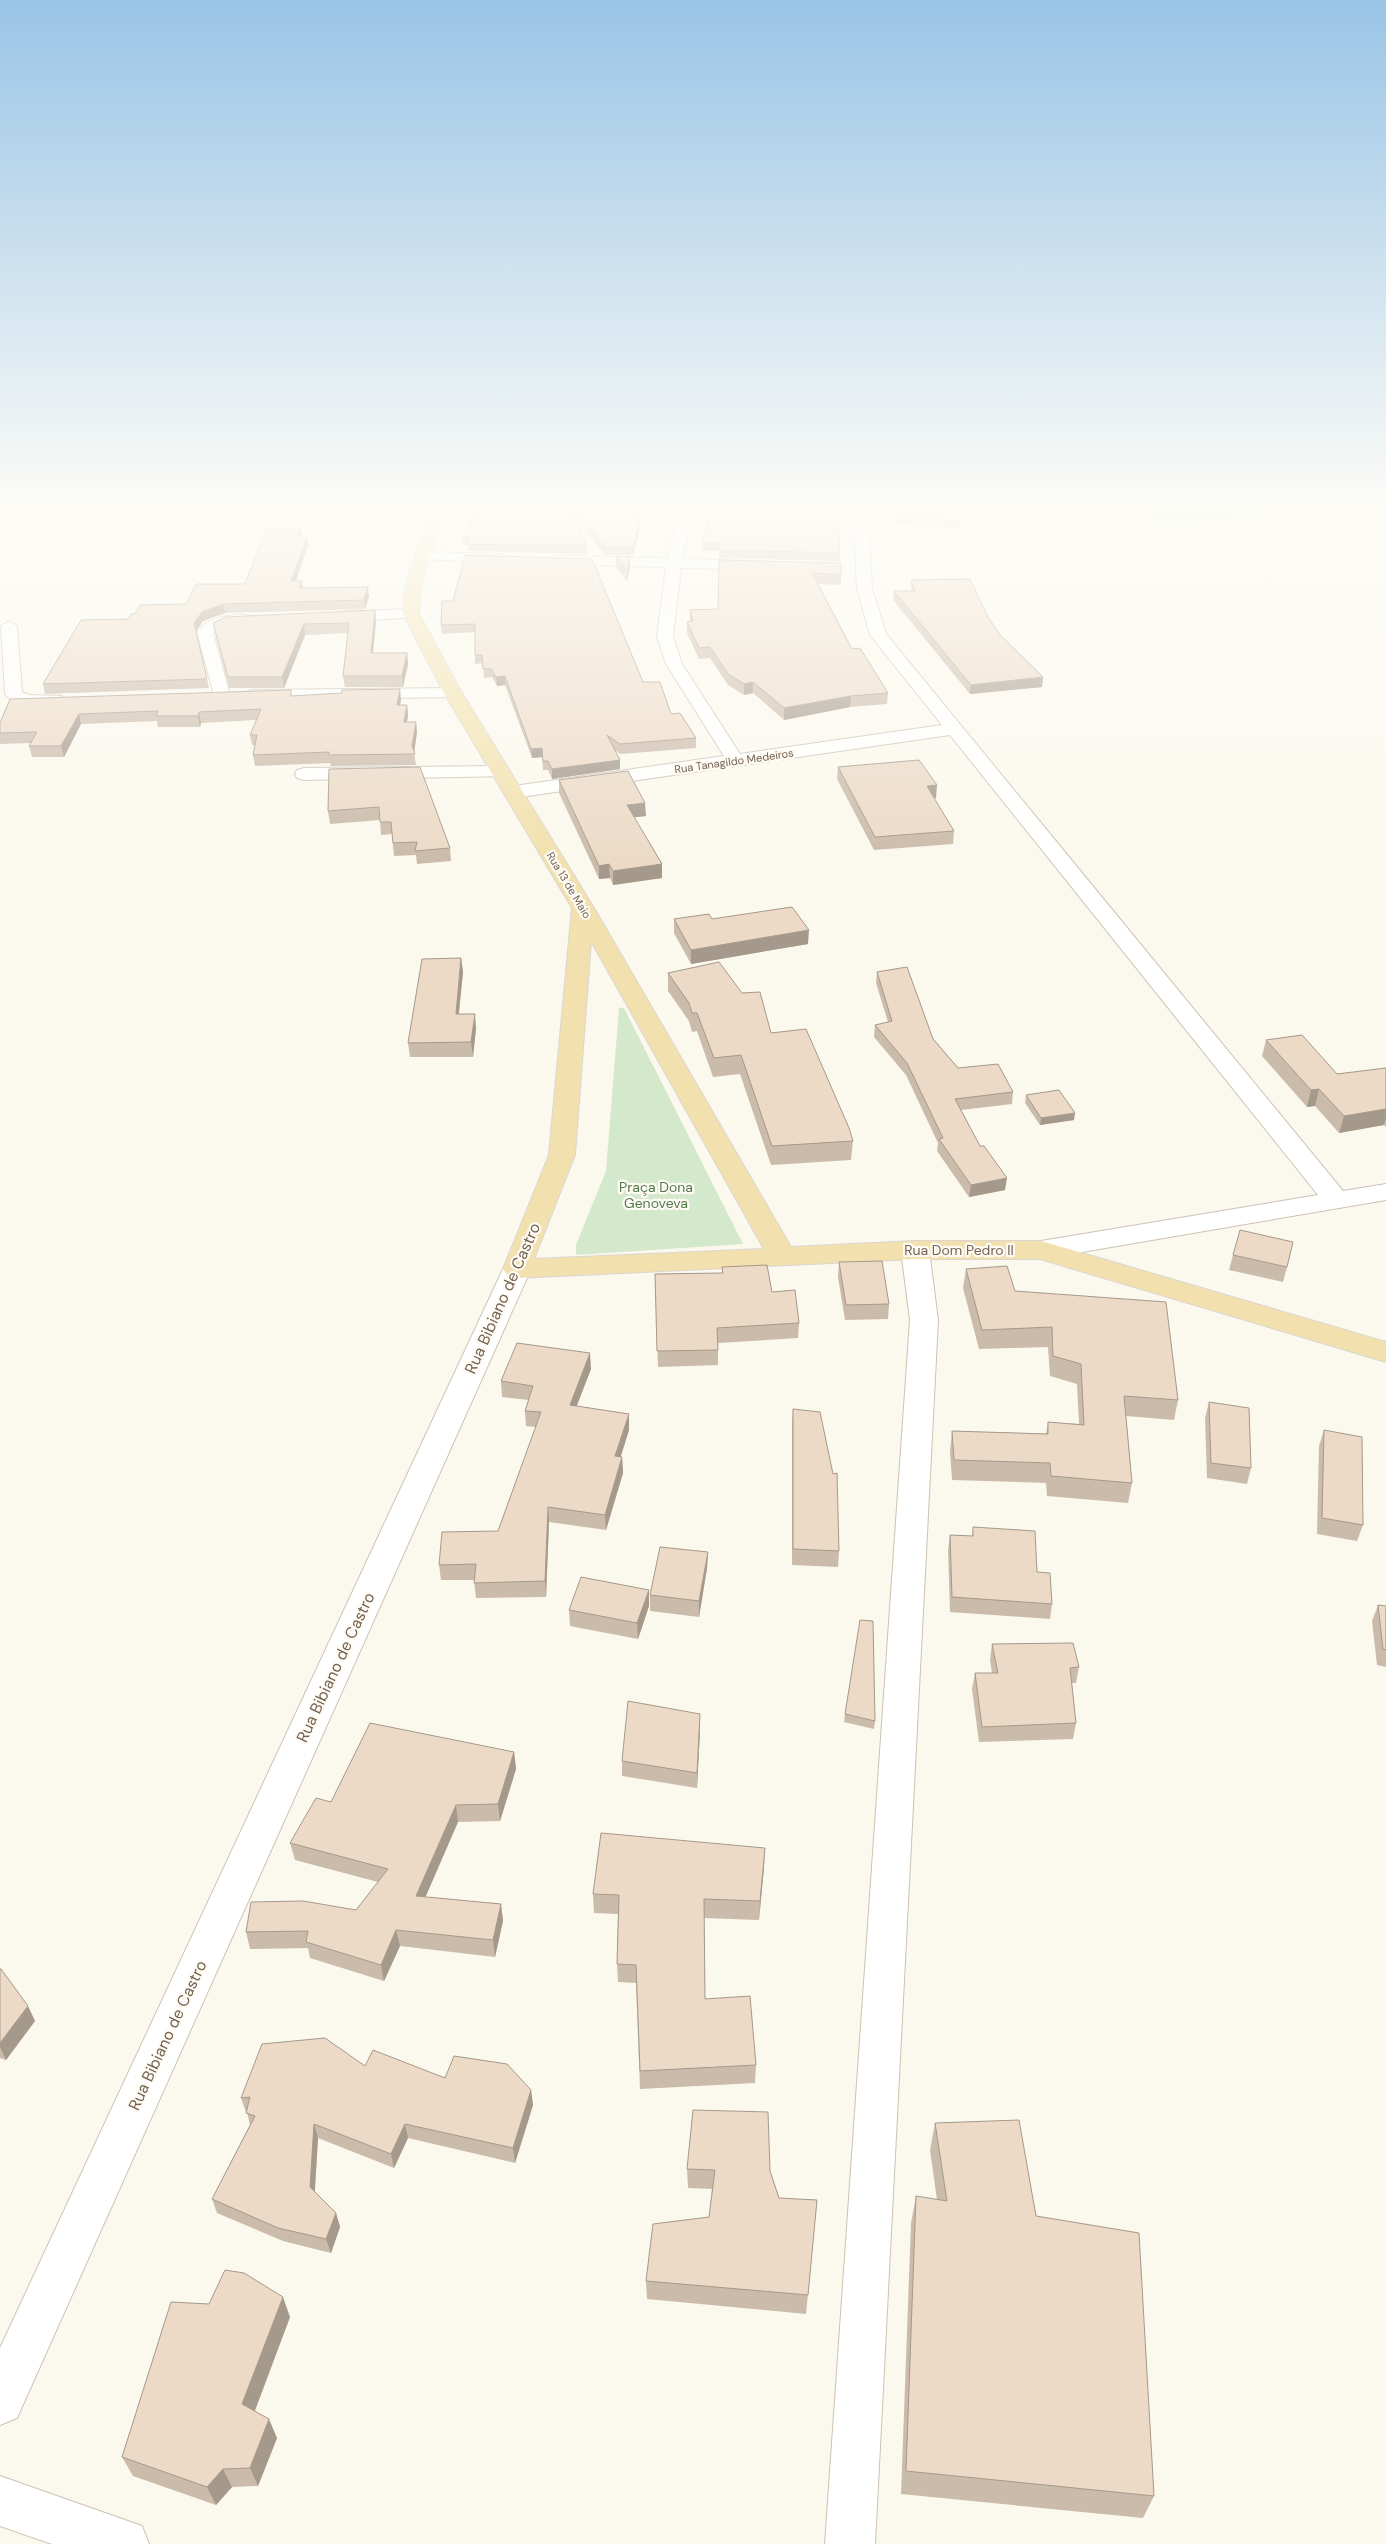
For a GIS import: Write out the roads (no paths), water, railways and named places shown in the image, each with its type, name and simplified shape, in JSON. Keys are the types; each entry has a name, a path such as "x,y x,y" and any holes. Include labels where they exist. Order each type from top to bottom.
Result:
{"main road":[{"name":"Rua 13 de Maio","path":"417,625 453,693 583,908 782,1256"},
{"name":"Rua Bibiano de Castro","path":"517,1269 562,1156 583,908"},
{"name":"Rua Dom Pedro II","path":"517,1269 915,1250 1041,1250 1386,1352"}],"street":[{"path":"213,625 206,632 221,695"},
{"path":"666,625 665,636 674,664 734,760"},
{"path":"874,625 878,635 1336,1200"},
{"path":"9,626 14,694 20,699 72,700"},
{"path":"201,696 453,693"},
{"name":"Rua Tanagildo Medeiros","path":"514,792 954,729"},
{"path":"304,774 501,772"},
{"path":"1041,1250 1386,1192"},
{"path":"850,2544 924,1320 915,1250"},
{"name":"Rua Bibiano de Castro","path":"0,2401 517,1269"},
{"path":"0,2501 124,2544"}],"park label":[{"name":"Praça Dona Genoveva","path":"656,1196"}]}
